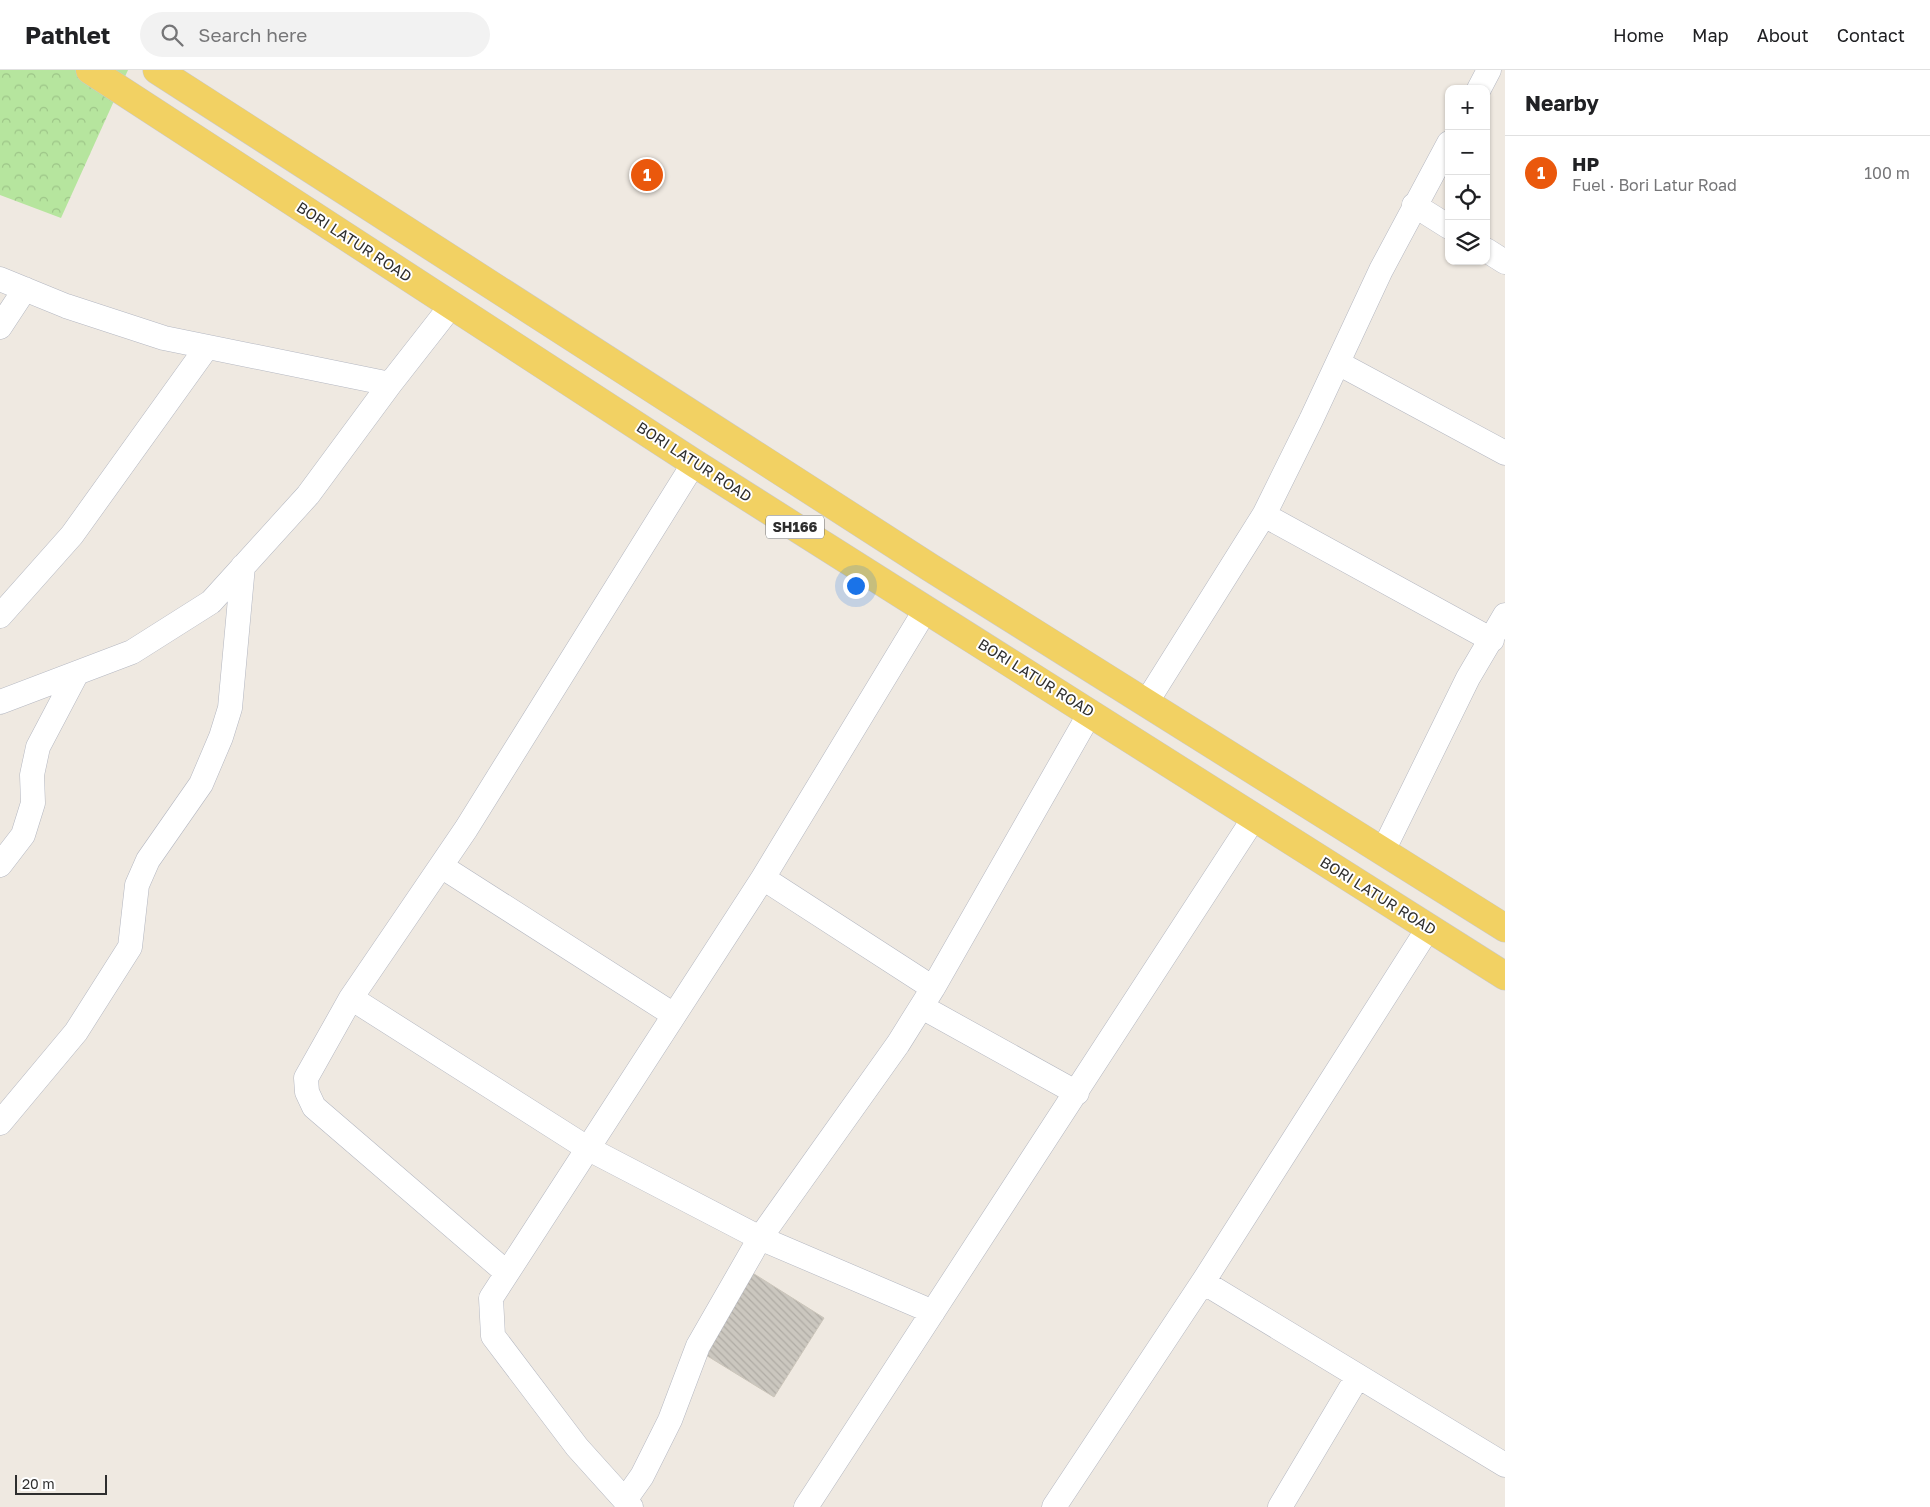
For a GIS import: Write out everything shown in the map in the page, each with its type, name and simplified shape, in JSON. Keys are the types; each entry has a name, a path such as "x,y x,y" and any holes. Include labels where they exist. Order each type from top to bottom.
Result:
{"main road":[{"name":"BORI LATUR ROAD","path":"90,70 694,464 1505,976"},
{"name":"SH166","path":"157,70 923,563 1505,928"}],"street":[{"path":"1481,85 1490,70"},
{"path":"1146,703 1264,515 1414,205 1445,150"},
{"path":"1414,205 1445,224"},
{"path":"1490,253 1505,262"},
{"path":"0,279 66,306 164,338 390,384"},
{"path":"0,327 25,289"},
{"path":"0,702 132,652 211,602 308,495 390,384 451,306"},
{"path":"2,609 72,535 206,347"},
{"path":"1338,363 1505,454"},
{"path":"507,1273 314,1107 307,1092 306,1078 351,998 441,866 694,464"},
{"path":"1264,515 1492,640"},
{"path":"0,1123 76,1032 130,947 137,885 148,860 201,784 222,737 230,708 243,566"},
{"path":"926,609 763,878 491,1298 493,1336 577,1447 628,1504 670,1420 698,1346 760,1238 898,1044 927,997 1090,713"},
{"path":"1383,851 1468,678 1505,615"},
{"path":"0,865 23,835 33,803 32,776 38,748 77,673"},
{"path":"806,1507 1077,1093 1254,818"},
{"path":"441,866 674,1015"},
{"path":"763,878 927,997 1077,1093"},
{"path":"1054,1507 1203,1282 1429,928"},
{"path":"351,998 587,1148 760,1238 933,1312"},
{"path":"1203,1282 1505,1466"},
{"path":"1280,1507 1358,1376"}],"green space":[{"path":"0,70 128,70 61,218 0,195"}],"building":[{"path":"751,1272 824,1318 774,1397 701,1352"}],"place":[{"name":"HP","path":"647,175"}]}
